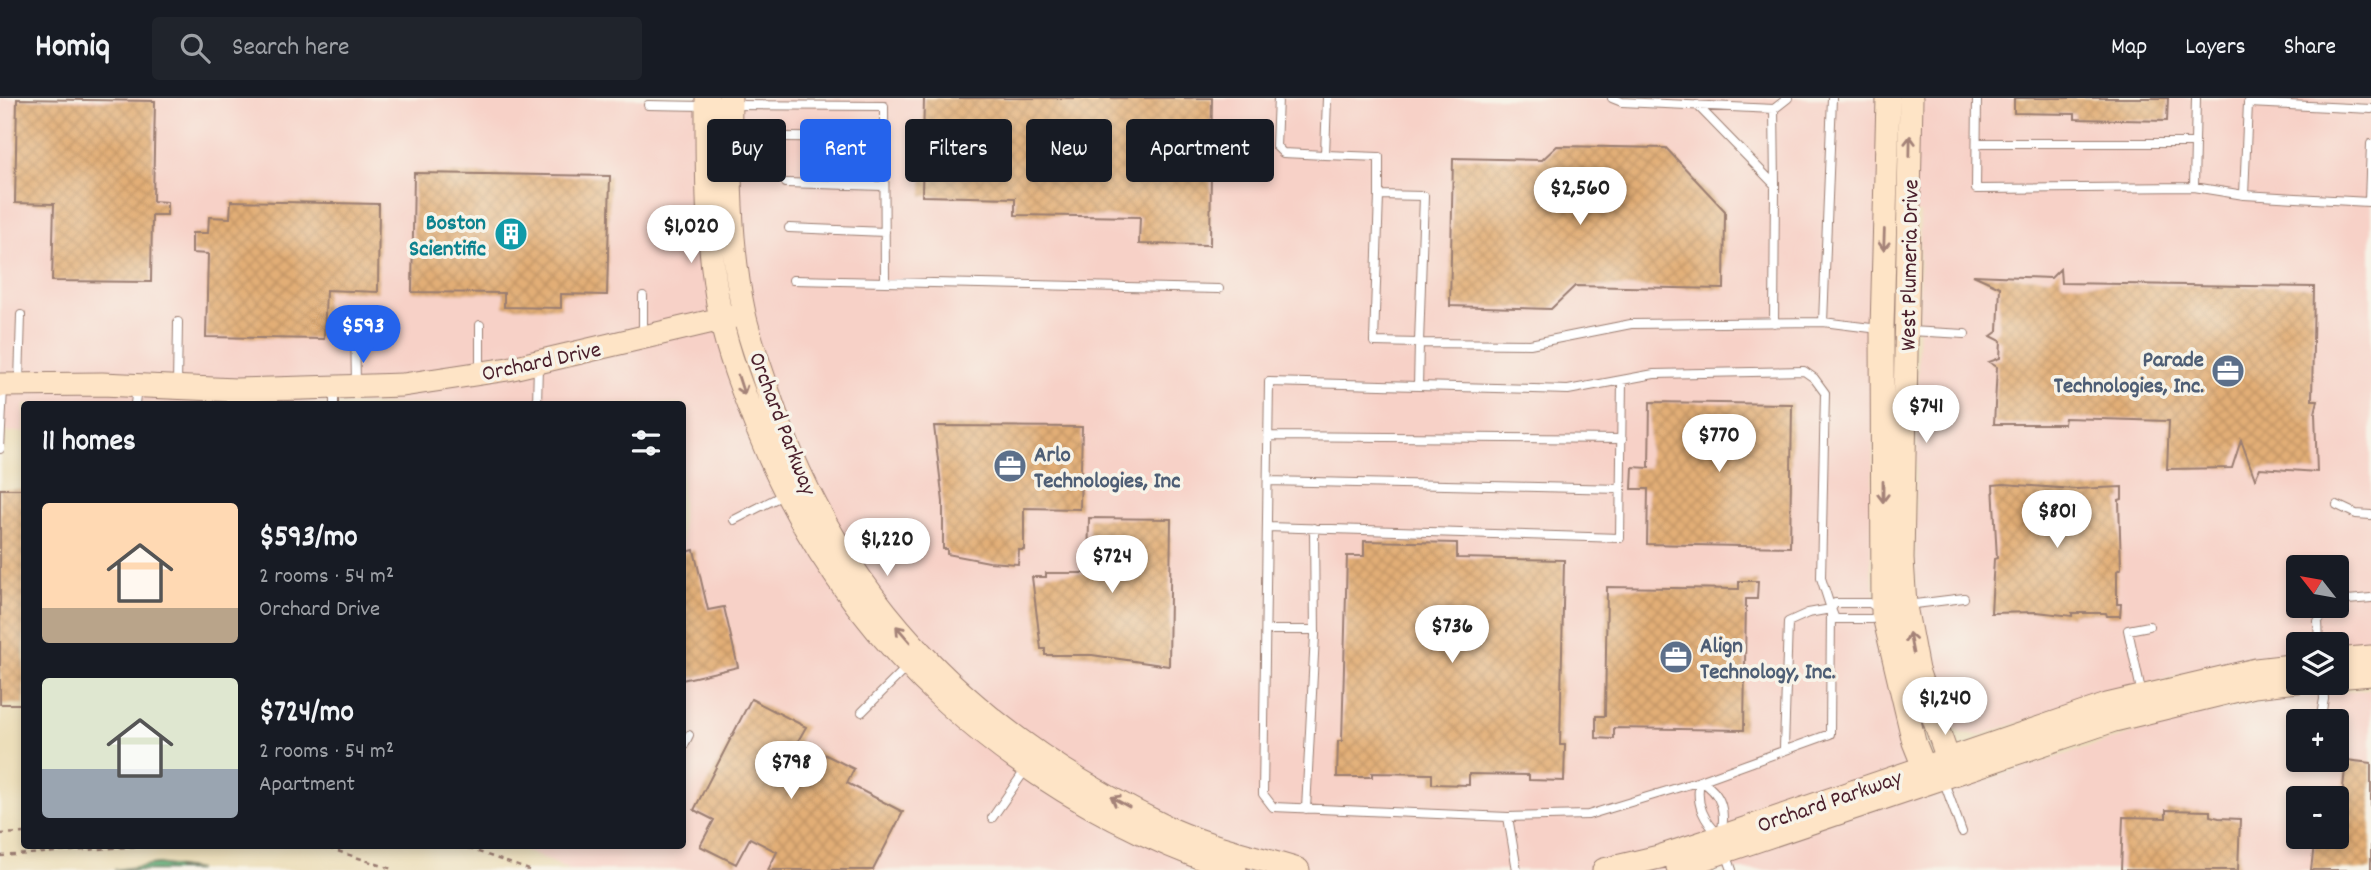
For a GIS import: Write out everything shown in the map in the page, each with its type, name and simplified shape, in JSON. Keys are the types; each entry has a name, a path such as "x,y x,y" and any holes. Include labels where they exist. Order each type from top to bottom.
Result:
{"main road":[{"name":"West Plumeria Drive","path":"1888,98 1882,329 1894,609 1916,670 1938,768"},
{"name":"West Plumeria Drive","path":"1894,609 1902,559 1911,98"},
{"name":"Orchard Parkway","path":"718,102 744,313 775,414 794,489"},
{"name":"Orchard Parkway","path":"718,102 708,226 722,320 744,393 794,489 822,558 864,617 918,665 978,730 1032,762 1163,826 1298,870"},
{"name":"Orchard Drive","path":"8,385 136,395 177,387 345,393 538,362 744,313"},
{"path":"1882,329 1907,331"},
{"path":"2349,659 2371,657"},
{"name":"Orchard Parkway","path":"1668,870 1726,853 1938,768 2256,670 2286,666"},
{"path":"2349,676 2371,674"},
{"name":"Orchard Parkway","path":"2143,703 2286,682"},
{"name":"Orchard Parkway","path":"1032,762 1093,809 1164,843 1236,870"},
{"name":"Orchard Parkway","path":"1604,870 1658,857 1726,853"}],"lane":[{"path":"1278,98 1276,146 1283,153 1379,158 1374,342 1530,344 1631,324 1822,322 1882,329"},
{"path":"1325,155 1327,98"},
{"path":"1612,98 1622,102 1774,109 1788,98"},
{"path":"1822,322 1832,98"},
{"path":"1977,98 1976,189 2194,187 2245,195 2370,202 2371,144"},
{"path":"2194,187 2196,98"},
{"path":"648,105 718,102 884,106 884,119"},
{"path":"2245,195 2248,103 2371,108"},
{"path":"1697,105 1775,185"},
{"path":"1774,109 1774,323"},
{"path":"786,138 800,138"},
{"path":"1977,143 2195,143"},
{"path":"883,182 885,282"},
{"path":"786,183 883,186"},
{"path":"1379,195 1424,196 1418,386"},
{"path":"789,228 885,232"},
{"path":"793,280 1219,289"},
{"path":"643,296 643,337"},
{"path":"0,449 21,315"},
{"path":"177,387 178,322"},
{"path":"480,325 480,373"},
{"path":"345,393 355,326"},
{"path":"1907,331 1965,334"},
{"path":"537,401 538,362"},
{"path":"1894,609 1870,603 1835,603 1831,609 1830,734 1784,748 1700,781 1588,815 1508,817 1273,807 1263,794 1269,382 1568,390 1667,373 1804,371 1814,377 1825,393 1821,578 1831,609 1835,619 1872,619 1894,609 1964,598"},
{"path":"1267,527 1620,538 1622,381"},
{"path":"1268,436 1622,439"},
{"path":"1268,481 1621,489"},
{"path":"734,520 794,489"},
{"path":"2337,505 2356,514 2371,515"},
{"path":"1306,809 1315,630 1314,528"},
{"path":"2349,600 2371,598"},
{"path":"1784,748 1788,622 1808,613 1831,609"},
{"path":"2143,703 2128,630 2148,626"},
{"path":"1266,630 1315,630"},
{"path":"862,712 918,665"},
{"path":"686,741 689,735"},
{"path":"992,818 1032,762"},
{"path":"1938,768 1962,832"},
{"path":"1700,781 1714,788 1725,816 1726,853"},
{"path":"1700,781 1697,795 1706,823 1726,853"},
{"path":"1508,817 1517,870"}],"path":[{"path":"0,834 21,832"},
{"path":"0,856 99,849"},
{"path":"331,849 395,870"},
{"path":"470,849 530,870"}],"shaded area":[{"path":"0,98 2371,98 2371,646 2349,648 2349,632 2286,632 2286,654 2256,658 2106,694 1981,735 1963,734 1951,727 1939,705 1920,636 1915,569 1920,213 1878,213 1871,568 1887,674 1902,736 1924,799 2188,716 2304,695 2349,695 2349,691 2371,689 2371,870 570,870 524,849 686,849 686,401 21,401 21,432 0,432"}],"green space":[{"path":"158,864 198,870 114,870"}],"building":[{"path":"924,98 1212,98 1212,119 1126,119 1126,182 1211,182 1210,245 1139,244 1140,217 1015,215 1015,198 922,196 922,182 1012,182 1012,119 924,119"},
{"path":"2014,98 2168,98 2167,121 2075,119 2075,114 2014,113"},
{"path":"17,99 155,101 153,201 167,202 167,215 152,215 151,282 52,281 54,204 15,203"},
{"path":"1557,146 1666,148 1725,211 1724,289 1575,286 1551,309 1450,306 1453,158 1542,160"},
{"name":"Boston Scientific","path":"414,173 610,176 607,295 561,294 561,308 504,307 504,293 412,292"},
{"path":"231,201 379,204 378,292 326,290 324,339 206,337 208,254 192,253 192,233 208,233 209,217 230,218"},
{"path":"2060,269 2061,283 2314,287 2312,400 2318,400 2315,413 2317,472 2260,468 2255,479 2241,440 2232,468 2167,469 2169,421 2065,418 2064,424 1994,424 1997,367 1989,362 2000,358 2001,341 1991,336 1998,331 2000,287 1973,275 2051,278"},
{"path":"1650,402 1792,404 1790,547 1647,544 1648,489 1632,489 1633,467 1649,468"},
{"name":"Arlo Technologies, Inc","path":"934,426 1082,427 1080,509 1024,508 1024,550 1019,550 1018,564 947,554 947,549 943,549 943,502"},
{"path":"1993,485 2075,489 2122,487 2122,499 2119,500 2121,568 2117,571 2117,604 2121,604 2120,616 2107,616 2106,613 2072,613 2072,616 2037,612 1991,613 1994,559 1997,558"},
{"path":"0,489 21,489 21,704 0,704"},
{"path":"1089,518 1171,519 1169,666 1092,655 1045,655 1045,649 1041,649 1032,577 1046,577 1046,573 1088,573"},
{"path":"1364,541 1457,543 1457,558 1564,560 1560,745 1565,745 1564,781 1529,780 1529,775 1469,774 1469,785 1432,784 1432,774 1372,773 1372,777 1337,777 1338,741 1342,741 1347,556 1364,556"},
{"path":"694,550 708,610 724,607 738,667 686,679 686,552"},
{"name":"Align Technology, Inc.","path":"1739,581 1758,581 1757,599 1746,599 1744,730 1614,728 1614,739 1596,738 1596,716 1605,716 1607,587 1739,589"},
{"path":"751,699 806,727 798,741 854,769 847,783 903,812 873,870 768,870 777,852 750,838 736,864 700,846 714,820 694,810"},
{"path":"2349,760 2371,763 2371,870 2311,870 2313,849 2349,849 2349,786 2343,786 2345,772 2349,772"},
{"path":"2166,810 2210,811 2210,816 2240,819 2238,870 2121,870 2123,817 2166,818"}],"place":[{"name":"Boston Scientific","path":"511,234"},
{"name":"Parade Technologies, Inc.","path":"2228,371"},
{"name":"Arlo Technologies, Inc","path":"1010,466"},
{"name":"Align Technology, Inc.","path":"1676,657"}]}
